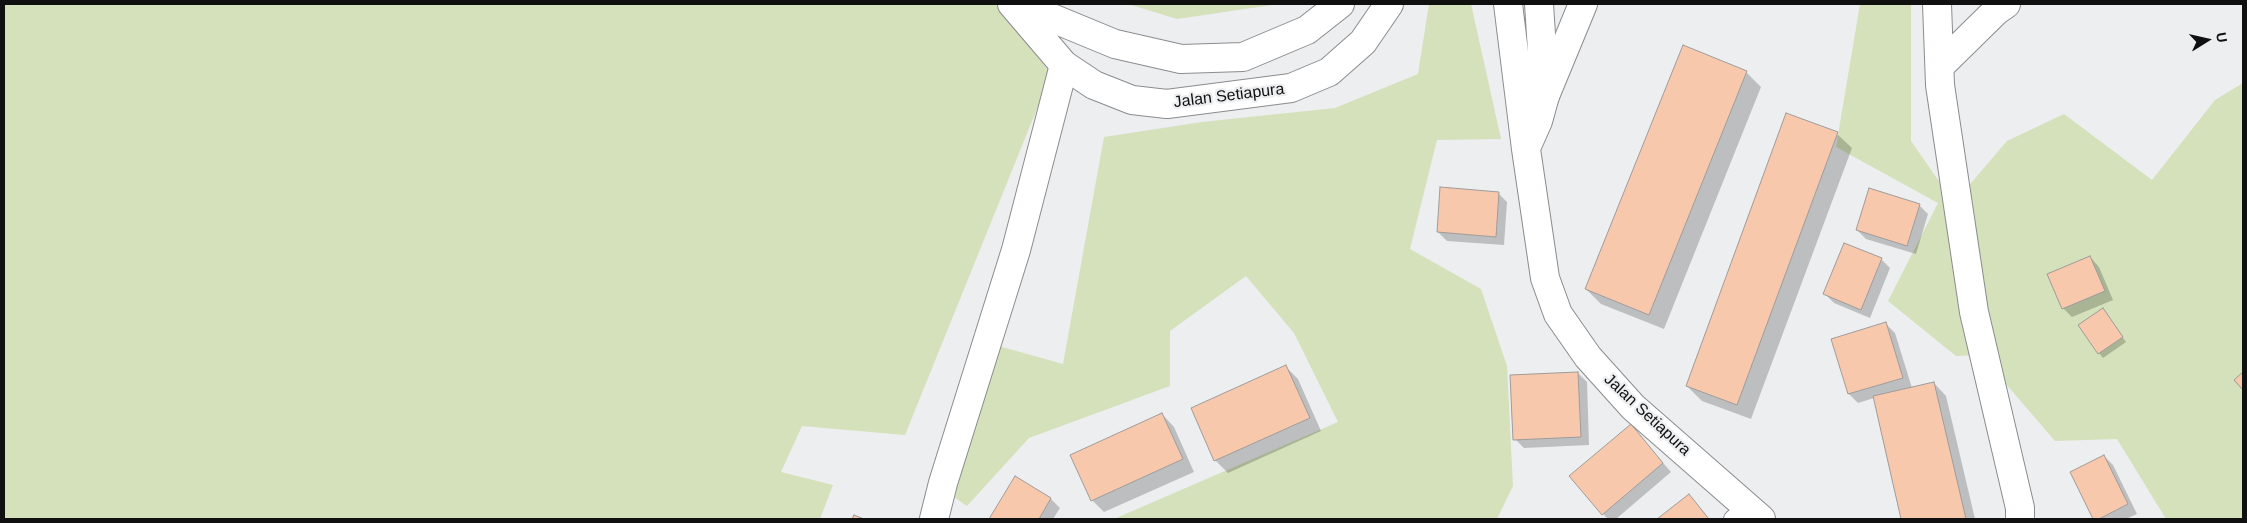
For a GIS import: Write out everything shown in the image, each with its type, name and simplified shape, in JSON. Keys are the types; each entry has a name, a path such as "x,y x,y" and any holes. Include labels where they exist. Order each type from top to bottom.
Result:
{"street":[{"name":"Jalan Setiapura","path":"1012,4 1064,65 1094,85 1132,100 1167,104 1291,88 1329,72 1363,42 1389,4"},
{"path":"1018,4 1115,44 1181,60 1243,56 1307,30 1340,4"},
{"name":"Jalan Setiapura","path":"1508,4 1526,149 1545,278 1558,314 1588,357 1633,407 1747,515"},
{"path":"1539,4 1545,96"},
{"path":"1526,149 1538,122 1545,96 1583,4"},
{"path":"1938,4 1940,85 1974,312 2020,508 2020,519"},
{"path":"1940,66 1996,11 2006,4"},
{"path":"934,519 943,483 1016,250 1064,65"}],"green space":[{"path":"4,4 997,4 1051,74 905,435 802,426 781,472 833,485 820,519 4,519"},
{"path":"1128,4 1279,4 1177,19"},
{"path":"1429,4 1471,4 1501,139 1437,140 1410,249 1481,289 1507,366 1513,486 1497,519 1114,519 1338,422 1294,333 1246,276 1170,331 1170,386 1029,438 967,506 941,488 995,345 1063,364 1104,137 1202,122 1335,108 1418,74"},
{"path":"1860,4 1911,4 1911,141 1954,203 2007,141 2064,114 2152,180 2215,100 2243,83 2243,519 2166,519 2117,439 2055,441 1981,355 1956,356 1888,301 1938,203 1836,147"}],"building":[{"path":"1683,45 1747,71 1649,315 1585,289"},
{"path":"1786,113 1838,132 1737,405 1686,386"},
{"path":"1440,187 1499,192 1496,237 1437,232"},
{"path":"1869,188 1920,204 1907,246 1856,230"},
{"path":"1844,243 1882,258 1861,310 1823,294"},
{"path":"2090,256 2105,291 2062,309 2047,274"},
{"path":"2103,308 2123,337 2098,354 2078,325"},
{"path":"1886,322 1903,378 1848,394 1831,339"},
{"path":"1286,365 1310,418 1214,461 1191,408"},
{"path":"1578,372 1581,437 1513,440 1510,375"},
{"path":"2243,372 2243,390 2234,380"},
{"path":"1934,382 1966,519 1901,519 1873,396"},
{"path":"1162,413 1183,459 1091,501 1070,455"},
{"path":"1631,424 1663,463 1602,515 1569,476"},
{"path":"2104,455 2128,504 2099,519 2093,519 2070,472"},
{"path":"1015,476 1051,498 1039,519 989,519"},
{"path":"1689,494 1709,519 1657,519"},
{"path":"854,515 864,519 852,519"}]}
